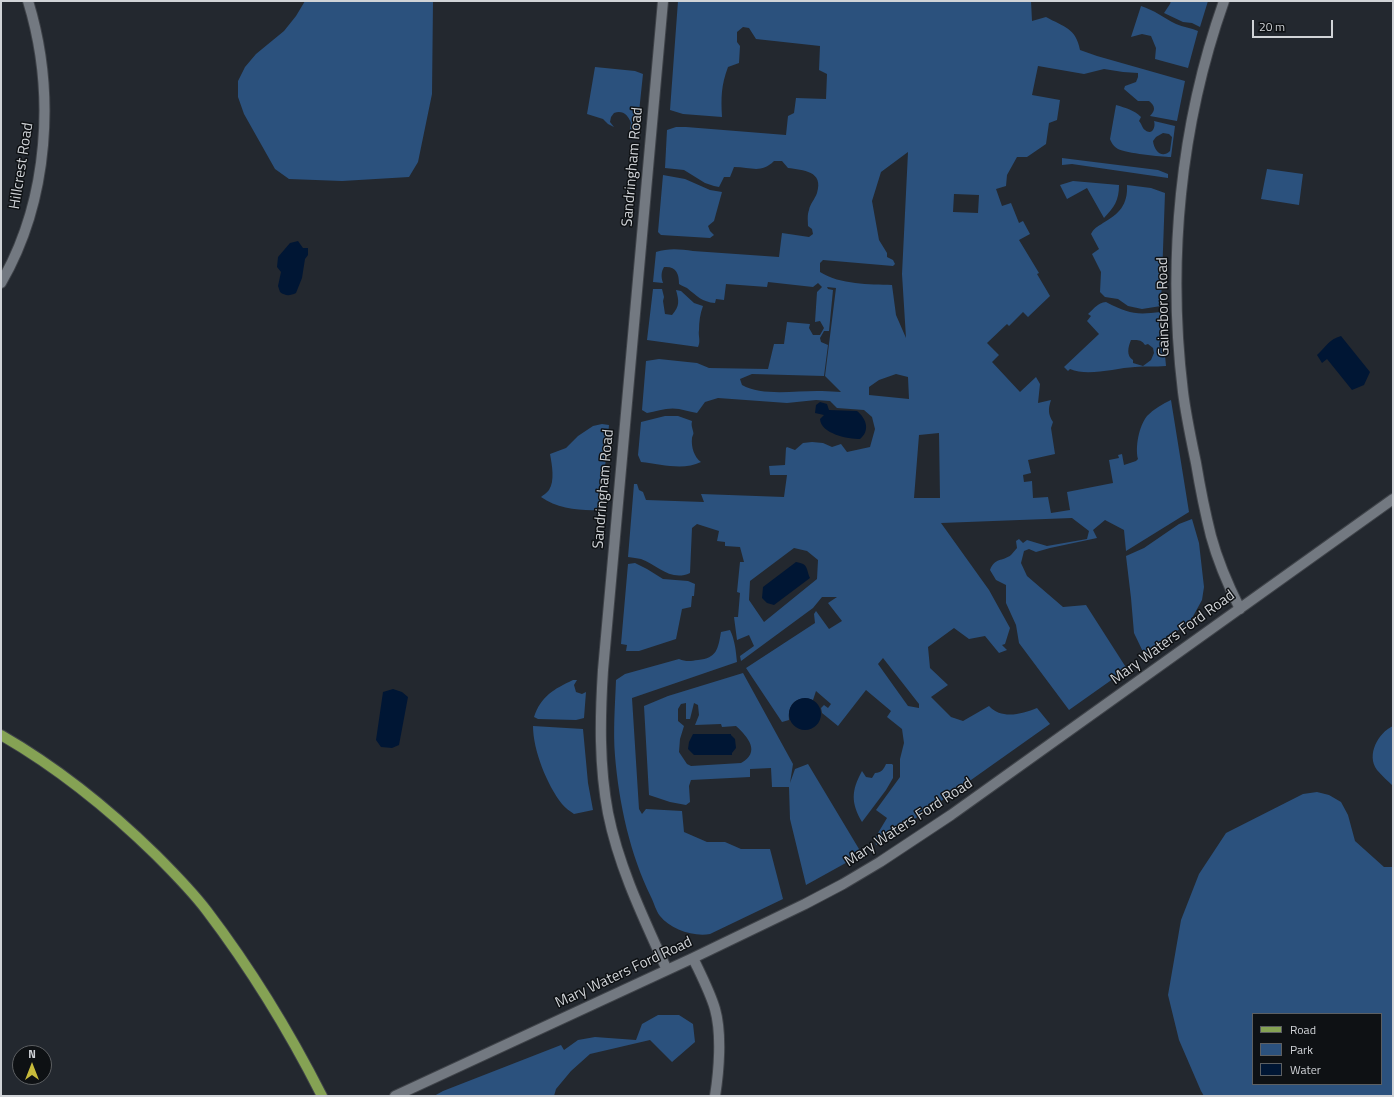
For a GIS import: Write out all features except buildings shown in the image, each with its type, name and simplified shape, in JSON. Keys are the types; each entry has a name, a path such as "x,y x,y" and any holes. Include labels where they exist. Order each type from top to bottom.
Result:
{"main road":[{"path":"1,735 30,752 71,780 101,804 176,875 206,910 258,984 288,1032 322,1096"}],"street":[{"name":"Hillcrest Road","path":"1,282 10,267 32,210 43,146 43,80 39,47 28,1"},
{"name":"Sandringham Road","path":"663,1 603,670 600,726 604,782 612,831 634,895 667,970"},
{"name":"Gainsboro Road","path":"1224,1 1206,56 1190,126 1180,210 1176,306 1183,394 1204,505 1211,536 1221,566 1240,609"},
{"name":"Mary Waters Ford Road","path":"395,1096 693,958 811,901 880,862 951,815 1393,499"},
{"path":"693,958 709,991 716,1011 719,1069 715,1096"}],"green space":[{"path":"305,1 433,1 432,94 418,162 409,177 342,181 289,179 275,169 244,114 238,97 238,81 245,67 256,54 284,31 296,16"},
{"path":"678,1 1031,1 1032,21 1046,17 1064,26 1076,37 1080,50 1185,81 1177,121 1150,116 1154,110 1154,106 1149,101 1138,101 1124,89 1125,86 1136,82 1138,73 1104,69 1084,74 1038,66 1032,95 1060,100 1057,120 1049,123 1046,144 1027,157 1017,157 1007,175 1006,186 996,189 1002,206 1011,203 1019,223 1023,221 1030,234 1019,240 1039,273 1037,274 1050,296 1028,317 1023,312 1009,326 1007,324 987,343 999,355 992,362 1020,392 1036,377 1040,384 1038,403 1051,400 1049,411 1053,422 1051,428 1055,454 1028,460 1031,473 1023,475 1024,482 1032,481 1033,498 1048,497 1051,513 1070,510 1067,492 1113,483 1109,460 1119,458 1118,455 1122,454 1124,465 1136,461 1138,459 1138,437 1144,420 1155,409 1171,400 1189,512 1126,551 1124,530 1105,520 1093,530 1097,538 1036,552 1029,549 1024,551 1021,563 1027,576 1063,607 1086,605 1127,669 1069,710 1019,643 1016,625 1006,603 1006,585 996,580 990,570 996,561 1012,554 1017,548 1016,541 1019,539 1023,543 1027,540 1047,546 1087,539 1089,531 1072,518 941,523 989,590 1010,628 1005,644 1002,645 1007,650 999,653 985,636 969,639 954,628 928,647 930,668 948,685 931,697 951,717 963,721 989,706 1000,713 1006,714 1019,714 1037,708 1050,724 876,845 875,838 887,818 876,810 900,777 900,759 904,743 902,729 887,717 891,711 866,690 838,726 822,713 821,708 824,705 828,708 831,704 816,691 813,700 802,699 794,702 791,705 789,720 782,722 746,668 815,623 814,614 816,611 829,629 842,621 828,603 837,597 822,597 813,608 741,661 740,656 754,646 749,635 737,640 734,617 738,617 740,593 737,592 740,562 744,562 740,547 725,546 725,542 717,541 719,531 697,524 692,528 690,573 683,575 670,574 641,559 628,557 634,484 637,484 639,490 643,492 646,500 704,502 701,494 784,497 787,475 770,475 769,466 785,465 787,447 795,450 803,443 812,442 823,443 832,447 841,444 847,452 870,447 875,429 872,417 864,410 837,408 830,401 816,400 787,403 718,398 705,402 697,413 671,408 647,413 642,410 646,361 659,359 697,363 709,368 768,369 774,344 784,344 787,322 810,324 809,328 813,335 820,335 824,328 820,321 815,322 817,292 822,287 818,283 813,287 768,282 767,287 726,284 724,300 716,299 715,303 703,300 679,284 676,271 674,269 664,267 662,271 663,283 653,282 656,252 679,249 779,257 782,233 809,237 813,234 812,229 808,226 808,214 810,206 817,193 818,180 811,173 788,168 782,161 774,161 760,169 734,167 730,177 724,177 719,187 705,183 684,170 665,168 667,130 676,127 786,135 788,116 794,113 796,98 826,99 827,74 819,70 820,46 756,39 749,28 743,27 737,32 737,42 740,46 739,63 728,67 724,80 722,117 683,114 670,110","holes":["908,152 902,274 906,338 896,315 892,285 846,282 820,272 820,263 823,260 893,266 895,264 893,260 887,257 887,253 879,240 872,201 881,172","954,194 979,195 978,213 953,212","827,287 836,288 825,376 841,392 770,392 751,389 742,385 740,379 752,374 824,376 828,345 821,342 820,338 824,331 829,331 833,290 828,289","896,374 908,377 909,399 869,395 869,387 879,380","939,433 940,498 914,498 919,435","794,548 807,551 818,560 817,579 764,622 749,600 750,581","883,658 919,704 919,708 908,706 878,664"]},
{"path":"1171,1 1208,1 1200,27 1192,23 1183,22 1164,13"},
{"path":"1141,6 1176,24 1198,31 1188,68 1155,59 1156,48 1151,36 1142,34 1131,37"},
{"path":"595,67 635,71 643,74 637,131 630,129 630,120 623,113 614,113 611,117 610,122 614,127 603,119 587,114"},
{"path":"1116,105 1130,110 1141,117 1139,121 1147,132 1153,130 1154,121 1175,126 1171,157 1128,152 1115,147 1110,139","holes":["1163,133 1169,134 1172,137 1170,151 1161,154 1155,148 1153,141 1156,137"]},
{"path":"1062,158 1158,170 1168,174 1168,178 1072,164 1062,165"},
{"path":"1267,169 1303,174 1299,205 1261,199"},
{"path":"663,175 685,179 710,190 722,192 714,221 708,226 714,235 710,238 661,235 658,232"},
{"path":"1073,181 1119,185 1115,203 1104,218 1087,188 1067,199 1060,185"},
{"path":"1127,185 1151,188 1165,193 1161,306 1142,309 1128,306 1118,299 1105,297 1100,292 1101,272 1092,254 1099,249 1091,234 1093,230 1114,216 1121,208 1126,198"},
{"path":"653,289 662,289 665,314 672,315 678,306 676,290 681,291 694,303 703,306 699,321 698,347 647,340"},
{"path":"1106,302 1133,313 1161,312 1166,366 1135,367 1093,372 1070,369 1068,371 1064,367 1099,334 1087,321 1091,316 1088,314 1100,303","holes":["1131,340 1140,341 1153,348 1154,353 1151,360 1143,366 1133,363 1133,360 1129,356 1128,351"]},
{"path":"665,416 678,416 692,421 692,445 696,457 701,462 694,465 679,466 641,462 638,455 641,422"},
{"path":"602,424 609,425 601,510 562,507 541,497 549,490 552,482 552,463 550,454 566,448 578,436 593,426"},
{"path":"1192,519 1199,543 1204,587 1202,600 1191,620 1145,656 1134,633 1126,556 1144,548 1179,524"},
{"path":"635,563 663,579 688,581 695,584 694,596 692,596 691,607 682,609 676,639 639,651 626,651 627,645 621,644 628,564"},
{"path":"730,630 736,650 737,662 632,698 639,809 642,814 646,809 682,811 684,832 707,842 725,842 741,849 770,849 783,899 710,934 703,935 682,931 664,921 656,909 637,864 631,846 619,792 614,728 616,680 625,674 679,659 691,661 709,657 716,652 721,632"},
{"path":"743,673 793,764 790,783 795,769 808,764 862,854 806,885 790,819 789,787 772,787 771,768 750,769 750,777 691,780 689,786 690,802 686,805 670,802 649,795 644,706 668,696","holes":["686,703 686,719 690,719 694,703 698,705 699,715 695,725 721,724 722,727 736,726 748,740 751,749 750,754 747,759 741,763 691,766 687,764 679,752 680,739 684,726 678,721 678,709 681,704"]},
{"path":"573,680 577,680 574,685 576,692 582,694 586,692 584,718 576,720 538,719 534,717 544,698 554,690"},
{"path":"533,726 583,729 588,783 593,810 574,814 562,804 556,796 546,777 538,756 535,746"},
{"path":"1393,726 1393,786 1377,770 1374,764 1373,751 1378,739"},
{"path":"886,764 893,765 893,778 862,822 854,803 854,791 858,778 862,771 866,777 872,778 875,773 884,768"},
{"path":"1317,792 1329,795 1341,802 1348,815 1355,841 1384,867 1393,867 1393,1096 1204,1096 1179,1040 1168,995 1181,920 1199,874 1226,833 1303,794"},
{"path":"658,1015 679,1015 693,1024 695,1042 672,1062 650,1040 590,1054 571,1071 556,1089 554,1096 434,1096 443,1091 561,1045 564,1050 578,1040 595,1037 636,1040 642,1024"}],"water":[{"path":"298,241 303,248 308,248 308,255 305,259 302,278 296,293 286,295 280,292 278,286 281,272 277,267 278,257 290,243"},
{"path":"1341,336 1370,372 1364,385 1352,390 1327,359 1322,363 1317,355 1330,341"},
{"path":"820,402 827,404 829,410 857,411 865,421 866,425 863,436 860,439 849,438 830,432 825,428 820,419 824,415 815,413 816,405"},
{"path":"796,562 805,566 810,578 774,605 767,603 762,598 763,587"},
{"path":"393,689 402,692 408,697 399,745 392,748 381,747 376,740 383,692"},
{"path":"802,698 808,698 817,702 821,714 817,726 808,730 802,730 793,726 789,717 789,711 793,702"},
{"path":"693,734 731,734 735,739 736,748 732,755 694,755 688,749 689,742"}]}
